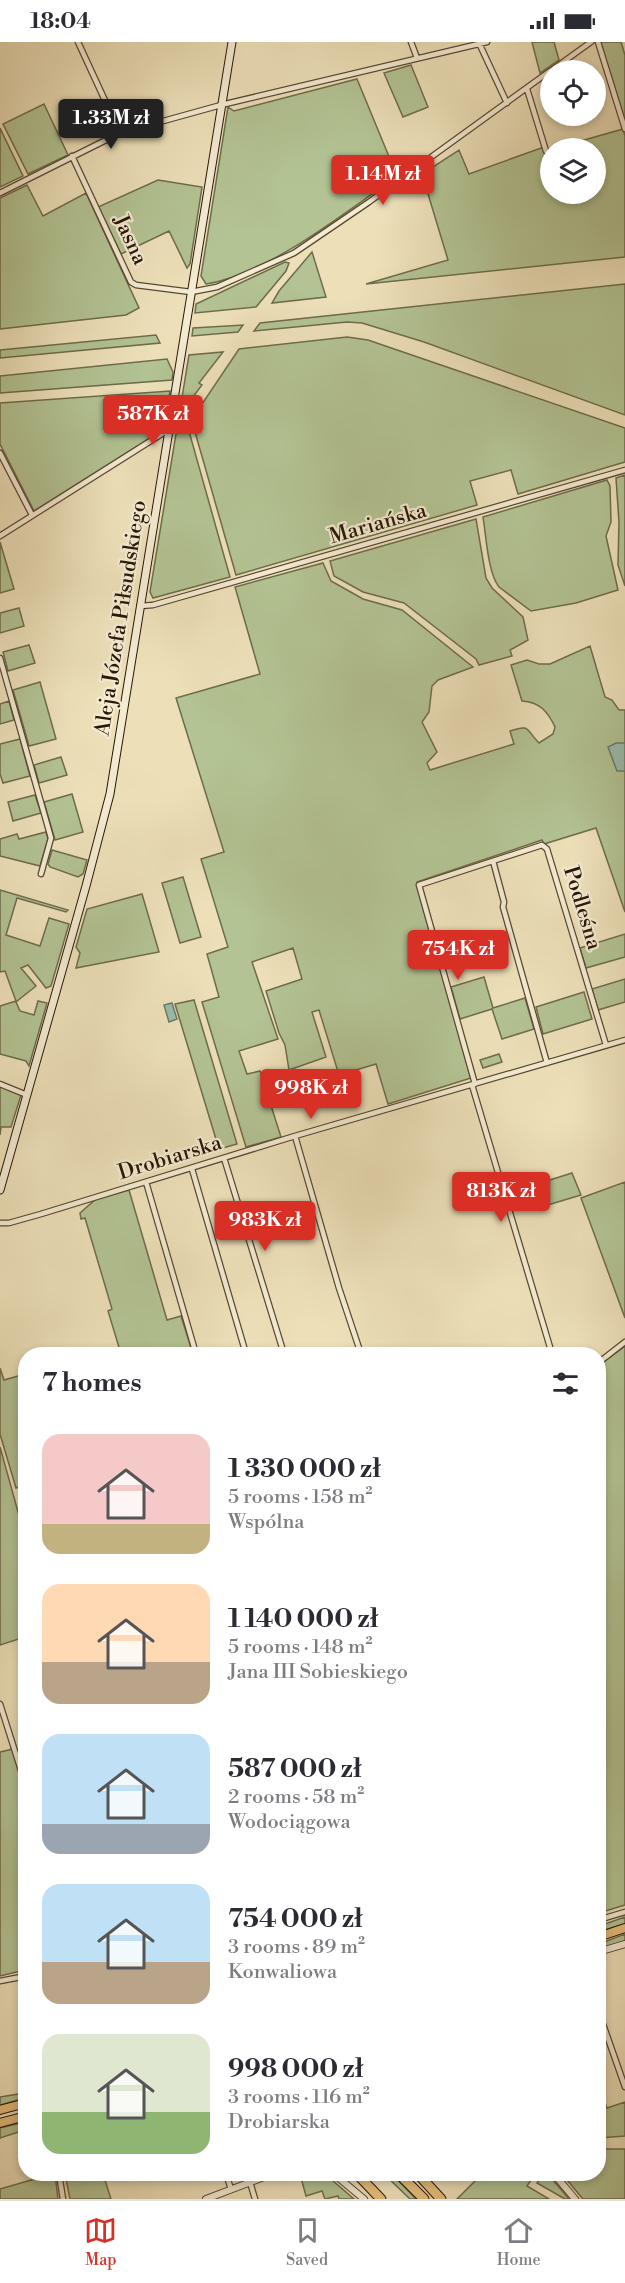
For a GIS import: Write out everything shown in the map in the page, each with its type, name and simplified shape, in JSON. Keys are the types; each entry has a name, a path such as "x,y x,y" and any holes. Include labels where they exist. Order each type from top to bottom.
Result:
{"highway":[{"path":"364,2181 381,2199"},
{"path":"406,2181 424,2199"},
{"path":"424,2181 441,2199"}],"main road":[{"name":"Aleja Józefa Piłsudskiego","path":"0,1190 106,812 232,42"},
{"path":"606,1934 625,1928"},
{"path":"0,2110 18,2105"},
{"path":"0,2123 18,2118"}],"street":[{"path":"78,42 120,133"},
{"path":"411,42 417,58"},
{"path":"0,193 120,133 221,105 487,42"},
{"path":"566,60 591,42"},
{"path":"598,42 625,129"},
{"path":"479,43 507,103"},
{"path":"191,291 217,287 294,253 540,79"},
{"path":"527,88 542,138"},
{"name":"Jasna","path":"72,156 131,282 136,285 191,291"},
{"path":"0,536 168,430"},
{"path":"0,453 32,515"},
{"name":"Mariańska","path":"140,606 153,605 247,579 625,471"},
{"path":"0,658 51,838 41,874"},
{"name":"Podleśna","path":"493,861 542,845 547,849 606,1045"},
{"path":"547,1063 503,907 504,902 493,861 419,885 473,1084 550,1347"},
{"name":"Drobiarska","path":"0,1223 9,1223 295,1136 625,1040"},
{"path":"0,1084 27,1095"},
{"path":"295,1136 359,1347"},
{"path":"225,1158 282,1347"},
{"path":"192,1169 244,1347"},
{"path":"146,1182 194,1347"},
{"path":"606,1357 625,1342"},
{"path":"0,1704 18,1761"},
{"path":"606,1918 625,1912"},
{"path":"606,1950 625,1944"},
{"path":"0,1981 18,1978"},
{"path":"606,2033 625,2087"},
{"path":"60,2181 63,2199"},
{"path":"228,2181 231,2189"},
{"path":"342,2181 364,2199"},
{"path":"560,2181 575,2199"},
{"path":"206,2199 250,2182 255,2199"}],"green space":[{"path":"532,42 554,42 559,60 540,60 540,73"},
{"path":"602,42 621,42 625,55 625,124 606,60 600,44"},
{"path":"411,65 428,107 403,117 384,73"},
{"path":"357,79 397,176 330,224 280,255 230,278 206,284 201,276 228,107 234,111"},
{"path":"44,104 68,155 28,174 3,124"},
{"path":"0,128 23,176 0,187"},
{"path":"623,129 625,136 625,257 366,284 448,260 422,174 459,150 469,174 540,148 540,204 606,204 606,138 591,138"},
{"path":"158,180 202,187 190,264 187,268 169,231 121,254 98,207"},
{"path":"27,185 43,216 86,193 139,308 126,315 0,329 0,198"},
{"path":"312,252 326,297 272,303 279,291"},
{"path":"285,262 289,263 286,271 256,307 195,313 196,304"},
{"path":"625,284 625,415 424,342 362,323 347,322 254,331 260,323"},
{"path":"243,325 238,332 192,336 193,328"},
{"path":"156,335 160,343 0,358 0,350"},
{"path":"347,337 368,340 625,428 625,462 518,494 511,470 470,481 477,505 236,575 193,425 202,404 239,349"},
{"path":"223,352 199,383 202,385 183,410 230,577 153,598 150,592 189,355"},
{"path":"167,359 173,372 172,380 0,393 0,376"},
{"path":"170,391 163,430 34,511 0,444 0,403"},
{"path":"625,475 625,586 618,565 619,522 616,478"},
{"path":"607,480 610,486 611,522 606,536 618,590 576,603 531,611 499,587 492,573 483,517"},
{"path":"476,519 486,578 492,588 523,617 528,640 510,650 512,656 479,665 476,659 404,603 363,592 334,576 330,561"},
{"path":"0,542 14,589 0,593"},
{"path":"323,563 331,581 363,599 402,610 473,667 438,680 432,686 429,712 422,722 437,752 427,763 430,770 514,744 510,731 525,728 539,743 553,734 555,727 546,712 534,703 522,701 511,665 527,660 539,664 550,664 590,646 605,697 612,700 619,710 625,710 625,912 596,828 544,844 542,840 417,882 471,1078 388,1104 376,1064 339,1075 319,1010 312,1012 326,1057 289,1070 285,1045 266,991 302,979 293,948 252,962 278,1039 239,1051 247,1074 260,1071 281,1137 246,1147 202,1002 219,997 207,954 228,947 201,859 224,852 176,698 260,674 235,587"},
{"path":"19,608 24,626 0,633 0,613"},
{"path":"29,645 35,663 8,671 3,652"},
{"path":"40,682 56,739 29,746 13,690"},
{"path":"9,701 14,720 0,724 0,704"},
{"path":"20,739 30,776 3,783 0,774 0,744"},
{"path":"61,757 67,775 39,783 34,765"},
{"path":"72,794 83,832 55,840 44,802"},
{"path":"35,795 41,813 13,821 8,802"},
{"path":"46,832 48,839 40,866 0,856 0,839 17,834 19,839"},
{"path":"52,850 87,860 83,874 78,877 50,867 48,864"},
{"path":"183,877 201,937 180,943 162,883"},
{"path":"0,890 68,910 66,912 17,898 6,935 40,946 49,918 69,924 51,986 46,988 28,965 21,968 36,986 16,1002 20,1011 34,1015 38,1001 47,1003 29,1066 26,1061 0,1054 0,1006 16,1001 5,971 0,972"},
{"path":"142,894 159,952 76,968 80,953 76,947 87,909"},
{"path":"625,934 625,957 586,968 580,948"},
{"path":"484,977 493,1008 525,998 534,1029 502,1039 492,1009 460,1019 451,987"},
{"path":"625,979 625,1002 598,1010 592,989"},
{"path":"584,992 592,1019 543,1034 536,1007"},
{"path":"194,1000 237,1144 219,1149 175,1004"},
{"path":"499,1054 502,1062 483,1068 480,1060"},
{"path":"0,1086 21,1095 11,1127 1,1127 0,1135"},
{"path":"572,1173 581,1195 541,1207 534,1185"},
{"path":"625,1182 625,1318 581,1198"},
{"path":"129,1190 167,1320 181,1316 191,1347 119,1347 108,1311 112,1309 85,1218 81,1219 80,1213 96,1199"},
{"path":"625,1346 625,1905 606,1911 606,1360"},
{"path":"0,1368 4,1380 18,1376 18,1487 16,1488 0,1434"},
{"path":"0,1447 18,1512 18,1639 0,1645"},
{"path":"13,1749 18,1766 18,1972 0,1976 0,1752"},
{"path":"625,1917 625,1924 606,1930 606,1924"},
{"path":"625,1934 625,1941 606,1947 606,1941"},
{"path":"18,2094 18,2100 0,2105 0,2097"},
{"path":"625,2102 625,2136 606,2137 606,2106 607,2108"},
{"path":"18,2124 18,2132 0,2138 0,2128"},
{"path":"606,2149 625,2149 625,2199 583,2199 568,2181 606,2181"},
{"path":"28,2181 56,2181 58,2199 0,2199 0,2189"},
{"path":"66,2181 105,2181 111,2199 70,2199"},
{"path":"302,2181 333,2181 354,2199 339,2199 338,2196 325,2199 322,2191 306,2196"},
{"path":"391,2181 399,2181 416,2199 410,2199"},
{"path":"475,2181 530,2181 527,2186 549,2199 457,2199"},
{"path":"539,2181 554,2181 569,2199 565,2199 537,2183"}],"shaded area":[{"path":"616,743 625,743 625,771 617,771 608,747"},
{"path":"501,948 507,958 506,964 485,968 484,964"},
{"path":"172,1003 177,1019 169,1022 164,1005"}]}
